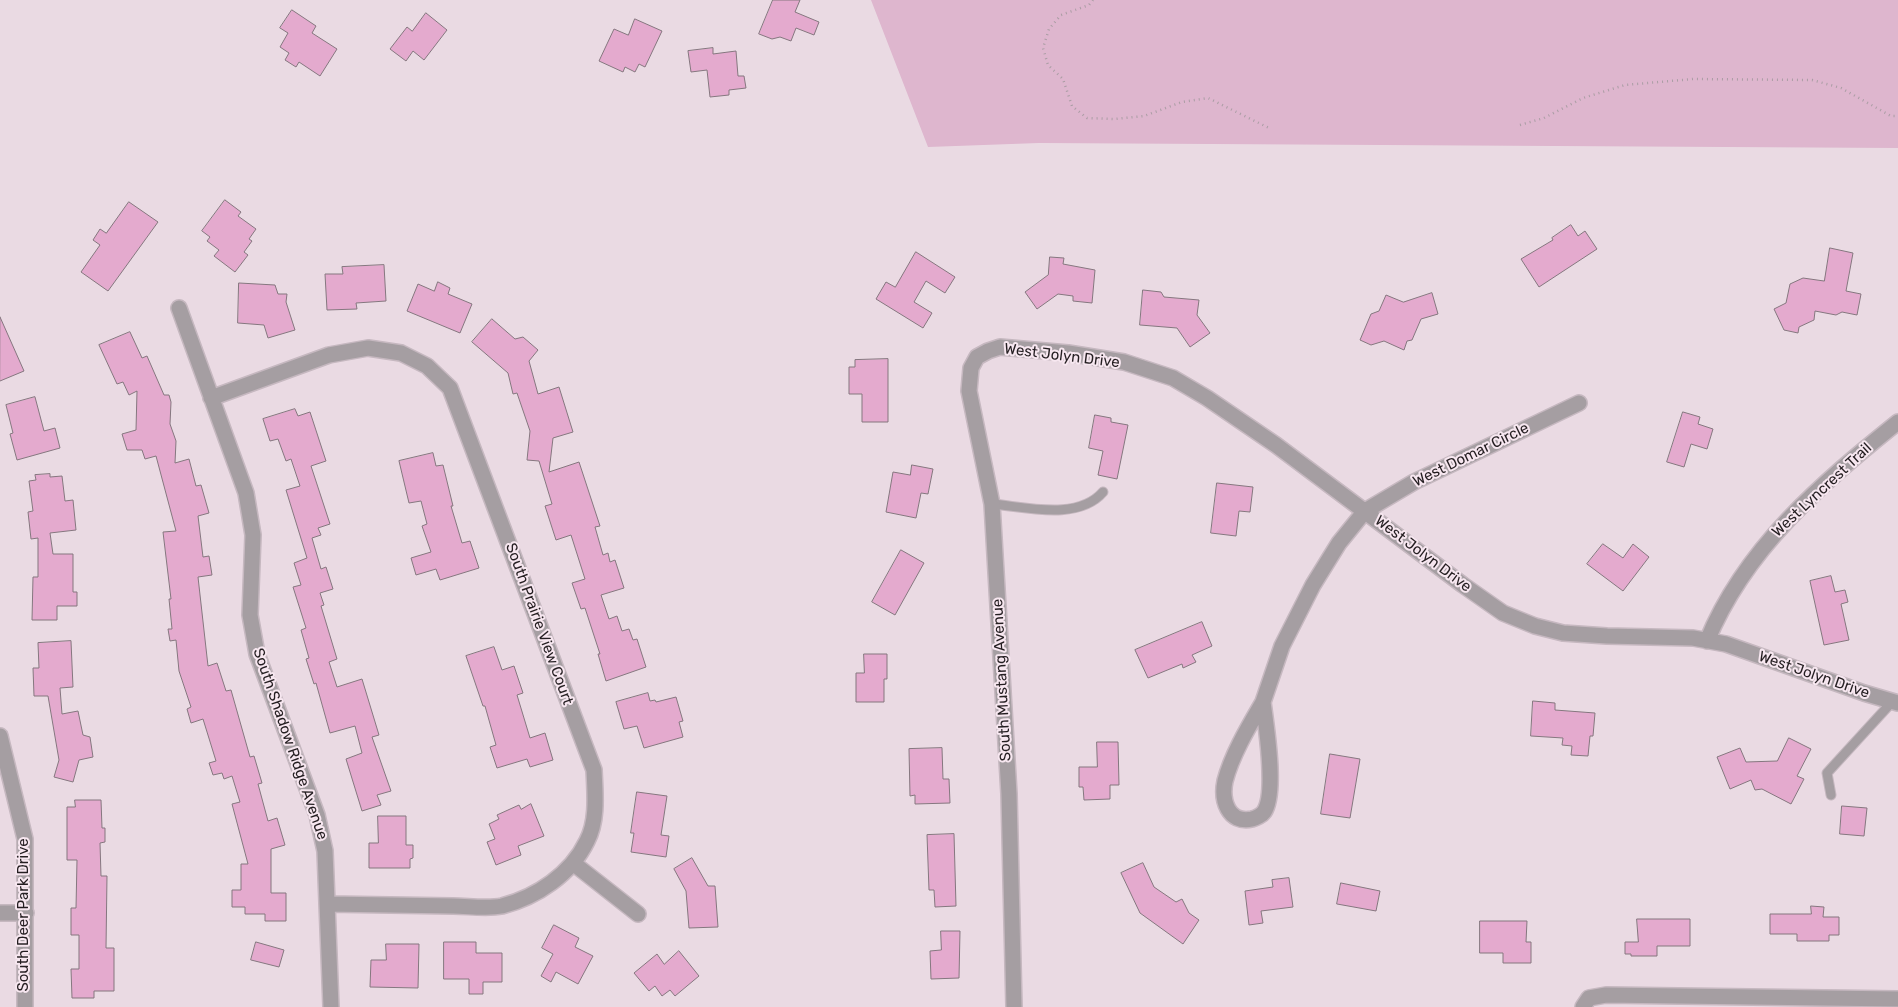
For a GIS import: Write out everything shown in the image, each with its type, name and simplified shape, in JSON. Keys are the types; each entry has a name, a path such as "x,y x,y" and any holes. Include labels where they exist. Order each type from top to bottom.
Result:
{"street":[{"name":"South Shadow Ridge Avenue","path":"179,308 246,493 253,534 250,614 257,654 317,815 325,851 331,1007"},
{"name":"West Jolyn Drive","path":"977,357 1000,347 1025,348 1124,362 1173,378 1207,398 1276,445 1503,613 1535,626 1563,632 1607,636 1693,638 1726,644 1895,702"},
{"name":"South Prairie View Court","path":"211,398 329,355 368,348 401,354 427,366 450,388 594,770 596,796 594,818 588,841 573,863 553,883 528,897 501,906 328,904"},
{"name":"South Mustang Avenue","path":"977,357 971,368 969,391 992,504 1009,794 1014,1007"},
{"name":"West Domar Circle","path":"1365,510 1414,482 1579,403"},
{"name":"West Lyncrest Trail","path":"1708,641 1715,621 1747,568 1776,532 1849,462 1898,422"},
{"path":"1263,702 1270,775 1268,800 1264,812 1256,818 1245,821 1237,819 1229,812 1224,800 1225,781 1263,702 1282,646 1313,585 1339,543 1365,510"},
{"name":"South Deer Park Drive","path":"0,736 25,839 25,1007"},
{"path":"573,863 638,914"},
{"path":"0,913 26,913"},
{"path":"1583,1007 1589,998 1606,995 1898,999"}],"lane":[{"path":"992,504 1074,509 1086,506 1103,492"},
{"path":"1832,795 1827,773 1895,702"}],"path":[{"path":"1093,0 1089,5 1061,15 1049,29 1043,48 1048,65 1063,79 1072,106 1087,118 1115,119 1144,116 1182,102 1208,98 1269,128"},
{"path":"1520,125 1544,118 1583,98 1625,86 1694,79 1812,80 1841,88 1891,116 1898,116"}],"shaded area":[{"path":"871,0 1898,0 1898,148 1039,143 928,147"}],"building":[{"path":"773,0 800,0 795,12 819,22 814,35 796,28 791,41 780,37 772,39 759,34"},
{"path":"292,10 316,26 312,33 337,49 320,76 299,62 296,67 285,60 289,53 280,47 288,33 280,28"},
{"path":"426,13 447,30 424,60 413,51 406,61 390,49 407,27 412,31"},
{"path":"635,19 662,31 645,67 639,64 635,72 625,67 623,72 599,61 614,29 628,35"},
{"path":"713,48 713,54 736,51 738,76 744,76 746,88 729,90 729,95 710,97 707,70 691,72 688,51"},
{"path":"225,200 241,212 238,216 256,229 249,239 252,241 244,252 248,255 235,272 214,256 219,250 207,241 210,237 202,231"},
{"path":"129,202 158,222 108,291 81,272 100,245 93,240 100,229 106,233"},
{"path":"1571,225 1578,236 1585,231 1597,249 1539,287 1521,259 1553,240 1552,238"},
{"path":"1830,248 1853,253 1846,291 1861,294 1857,315 1842,312 1836,315 1815,311 1814,320 1799,327 1798,333 1784,330 1774,309 1786,303 1790,284 1803,278 1824,281"},
{"path":"916,252 955,277 945,293 926,281 914,302 932,313 923,328 876,299 886,282 895,287"},
{"path":"1050,257 1064,258 1063,264 1095,270 1092,303 1073,301 1073,296 1058,294 1037,309 1025,292 1048,275"},
{"path":"384,265 386,301 356,303 357,309 327,310 325,274 343,274 342,267"},
{"path":"438,282 450,288 448,294 472,304 460,333 407,311 418,284 434,291"},
{"path":"239,283 275,285 278,294 287,294 286,302 295,330 268,338 264,325 238,323"},
{"path":"1143,290 1161,292 1164,297 1199,300 1197,315 1210,333 1190,347 1177,328 1140,325"},
{"path":"1432,293 1438,314 1421,319 1412,340 1407,341 1404,350 1384,341 1371,345 1360,340 1371,314 1379,311 1386,295 1403,302"},
{"path":"0,317 24,371 0,381"},
{"path":"492,319 515,339 523,337 538,350 529,361 538,394 559,387 573,432 553,438 549,472 579,462 600,526 595,527 603,555 608,553 610,562 615,560 624,588 601,595 609,619 617,616 622,631 629,629 633,640 637,639 646,667 606,681 598,654 600,654 585,608 581,609 572,583 585,579 571,535 556,540 545,506 552,504 539,461 527,460 530,431 517,393 513,394 508,373 472,342"},
{"path":"130,332 142,358 147,356 164,395 169,395 171,402 170,424 176,441 175,463 189,459 196,486 201,485 209,513 198,516 203,557 209,556 212,575 198,577 208,666 217,663 226,691 231,690 250,757 254,756 262,783 258,784 268,821 277,818 285,845 271,849 271,893 286,893 286,921 265,921 265,914 245,914 245,907 232,907 232,890 241,890 241,864 248,864 232,804 240,802 232,776 224,779 222,773 213,775 209,763 216,761 203,719 191,723 187,709 191,707 179,671 176,640 170,641 168,629 172,629 169,599 171,599 163,532 176,531 156,456 145,459 142,450 127,450 122,434 136,430 137,391 129,395 123,382 117,384 99,345"},
{"path":"888,359 888,422 862,422 862,394 849,394 849,367 855,367 855,360"},
{"path":"35,397 44,431 55,428 60,448 17,460 10,434 13,433 6,405"},
{"path":"295,409 298,416 310,412 326,461 311,466 330,524 318,528 321,535 312,538 321,569 326,567 333,589 320,593 324,605 321,606 337,659 329,662 337,687 362,679 379,735 372,737 391,791 377,795 381,805 362,811 346,759 362,753 355,726 330,733 316,683 314,684 306,659 309,658 301,630 306,628 293,587 301,585 294,563 307,558 286,490 300,486 291,459 286,461 278,439 270,441 263,419"},
{"path":"1683,412 1700,417 1698,424 1713,429 1707,449 1691,444 1684,467 1667,462"},
{"path":"1095,415 1111,418 1111,422 1128,425 1117,479 1098,475 1103,451 1089,448"},
{"path":"433,453 436,466 443,465 453,506 451,506 462,543 470,541 479,568 440,580 436,569 416,575 411,558 431,552 422,526 427,524 421,501 409,503 399,461"},
{"path":"912,465 933,469 928,494 921,493 916,518 886,512 893,472 910,475"},
{"path":"50,474 50,477 62,476 65,501 73,500 76,530 50,533 53,554 73,554 73,592 77,592 77,606 57,606 57,620 32,620 33,577 38,577 38,538 31,539 28,512 33,511 29,481 36,480 35,475"},
{"path":"1217,483 1253,487 1250,512 1239,511 1236,536 1211,533"},
{"path":"1603,544 1623,558 1633,544 1649,557 1623,591 1587,564"},
{"path":"901,550 924,563 895,615 872,602"},
{"path":"1831,576 1835,592 1845,590 1848,602 1841,604 1849,640 1824,645 1810,581"},
{"path":"1202,622 1212,646 1192,655 1196,662 1183,668 1182,664 1148,678 1135,650"},
{"path":"71,641 73,687 60,688 62,714 78,711 83,735 90,737 93,757 79,760 73,782 54,777 59,760 48,696 34,696 33,668 39,668 38,643"},
{"path":"494,647 502,670 514,666 523,693 517,695 530,738 545,733 553,760 530,767 527,759 497,768 490,747 496,745 485,706 483,706 466,656"},
{"path":"864,654 887,654 887,679 884,679 884,702 856,702 856,673 864,673"},
{"path":"648,693 650,701 655,700 656,702 676,697 683,721 679,722 683,737 644,748 637,726 624,729 616,702"},
{"path":"1533,701 1555,703 1555,710 1595,713 1593,736 1590,736 1588,756 1571,755 1572,746 1562,745 1563,738 1531,736"},
{"path":"1789,738 1811,749 1797,776 1804,779 1791,804 1762,789 1755,790 1751,780 1730,789 1717,757 1740,748 1746,762 1777,761"},
{"path":"1097,742 1118,742 1119,785 1110,785 1110,799 1084,800 1083,787 1079,787 1079,767 1097,767"},
{"path":"942,748 943,779 949,779 950,803 915,804 915,795 910,796 909,749"},
{"path":"1330,754 1360,759 1350,818 1321,814"},
{"path":"637,792 667,796 661,835 669,836 666,857 631,852 634,833 631,833"},
{"path":"75,800 101,800 102,828 105,828 105,842 100,843 101,876 107,876 106,948 114,948 114,991 94,991 94,998 72,998 71,969 79,969 79,935 71,935 71,908 76,908 77,860 67,860 67,807 75,807"},
{"path":"531,804 544,836 518,846 521,855 496,865 487,842 495,839 489,824 499,819 497,815 519,805 521,809"},
{"path":"1842,806 1867,808 1864,836 1840,834"},
{"path":"378,816 406,816 406,845 413,845 413,858 410,859 410,868 369,868 369,843 378,843"},
{"path":"954,834 956,906 935,907 934,890 929,890 927,835"},
{"path":"692,858 708,886 715,886 718,927 689,928 686,891 674,869"},
{"path":"1143,863 1154,887 1176,902 1182,899 1189,913 1199,920 1183,944 1140,913 1121,873"},
{"path":"1289,878 1293,907 1261,911 1263,923 1249,925 1245,891 1273,887 1272,880"},
{"path":"1341,883 1380,891 1376,911 1337,904"},
{"path":"1811,906 1824,907 1823,917 1839,917 1839,935 1829,935 1829,941 1797,941 1797,934 1770,934 1770,914 1811,914"},
{"path":"1637,919 1690,919 1690,946 1657,946 1657,956 1631,956 1631,954 1625,954 1625,942 1638,942"},
{"path":"1480,921 1527,921 1526,942 1531,942 1531,963 1503,963 1503,953 1480,953"},
{"path":"554,925 579,938 575,947 593,956 578,984 556,972 551,982 541,976 553,954 542,948"},
{"path":"941,931 960,931 959,978 931,979 930,951 941,950"},
{"path":"256,942 284,950 279,967 251,960"},
{"path":"444,942 476,942 476,953 502,953 502,982 483,982 483,994 469,994 469,979 444,979"},
{"path":"386,944 419,944 418,988 370,987 371,960 386,960"},
{"path":"679,951 699,976 675,996 670,990 662,996 655,986 649,991 634,973 657,954 664,964"}]}
